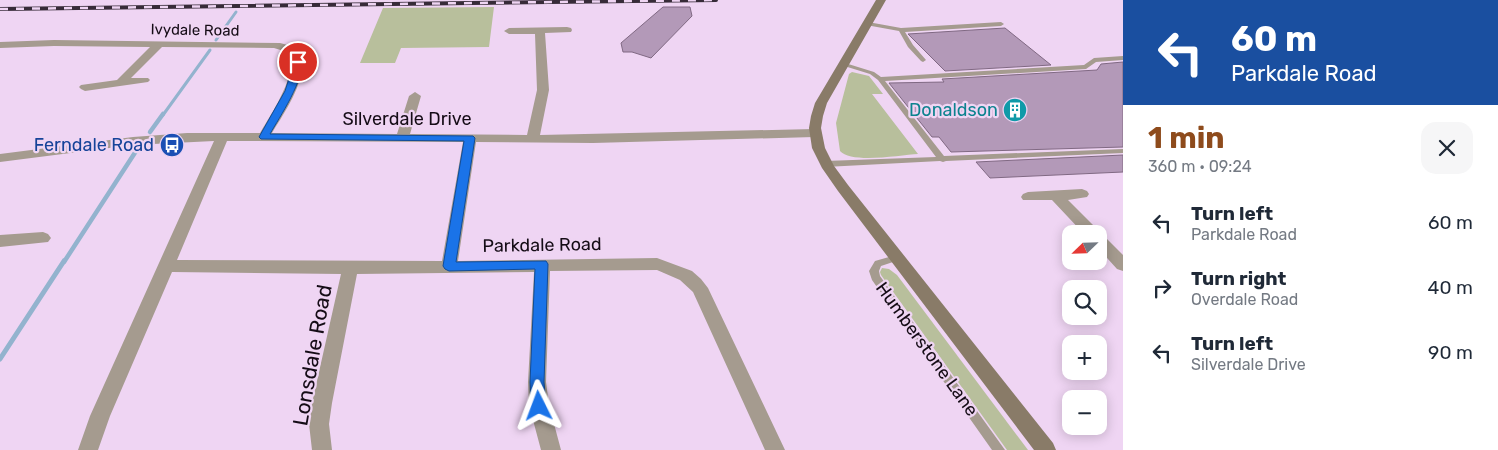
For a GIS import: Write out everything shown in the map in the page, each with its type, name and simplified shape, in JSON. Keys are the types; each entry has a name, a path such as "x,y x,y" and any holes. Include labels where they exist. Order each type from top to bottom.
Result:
{"street":[{"name":"Humberstone Lane","path":"879,5 821,103 815,117 814,133 816,142 825,164 1046,450"},
{"path":"534,138 535,124 543,90 540,30"},
{"path":"509,31 567,30"},
{"name":"Ivydale Road","path":"0,45 54,43 274,45 292,51 297,56 297,70 290,91 264,137"},
{"path":"121,82 159,44"},
{"path":"85,87 144,80"},
{"path":"402,138 415,96"},
{"name":"Silverdale Drive","path":"0,158 133,141 222,137 646,138 814,133"},
{"path":"88,450 100,416 168,266 222,137"},
{"path":"449,266 470,138"},
{"path":"1028,197 1082,194"},
{"path":"1056,196 1084,225"},
{"path":"2,244 43,238"},
{"path":"1108,249 1123,265"},
{"path":"542,264 538,390 539,406 551,450"},
{"name":"Parkdale Road","path":"168,266 350,268 542,264 658,264 677,270 691,278 700,288 775,450"},
{"name":"Lonsdale Road","path":"322,450 319,424 322,404 350,268"}],"lane":[{"path":"868,24 902,30 1001,24"},
{"path":"902,30 910,46 923,60"},
{"path":"880,79 1086,67 1094,60 1123,58"},
{"path":"843,64 872,73 880,79 943,160"},
{"path":"825,164 943,160 1123,150"},
{"name":"Humberstone Lane","path":"896,258 878,263 874,271 875,277 1000,450"}],"green space":[{"path":"494,7 489,47 401,48 395,63 360,63 383,8"},
{"path":"852,72 869,76 883,94 872,94 918,154 865,158 846,155 840,151 836,123 849,74"},
{"path":"882,268 889,269 897,275 1028,450 1007,450 881,275"}],"building":[{"path":"663,7 690,7 692,16 651,58 632,52 623,52 621,43"},
{"path":"1005,28 1051,65 945,71 908,34"},
{"name":"Donaldson","path":"1123,62 1123,147 951,152 939,137 932,137 889,83 944,82 942,79 1097,70 1101,64"},
{"path":"1123,155 1123,172 990,178 976,162"}],"waterway":[{"path":"216,40 236,12"},
{"path":"163,115 210,50"},
{"path":"150,132 163,114"},
{"path":"64,262 138,148"},
{"path":"0,359 64,261"}],"railway":[{"path":"0,9 716,0"}],"place":[{"name":"Donaldson","path":"1015,110"},
{"name":"Ferndale Road","path":"172,145"}],"route":[{"path":"298,62 290,91 264,137 470,138 449,266 542,264 537,382 539,406"}]}
